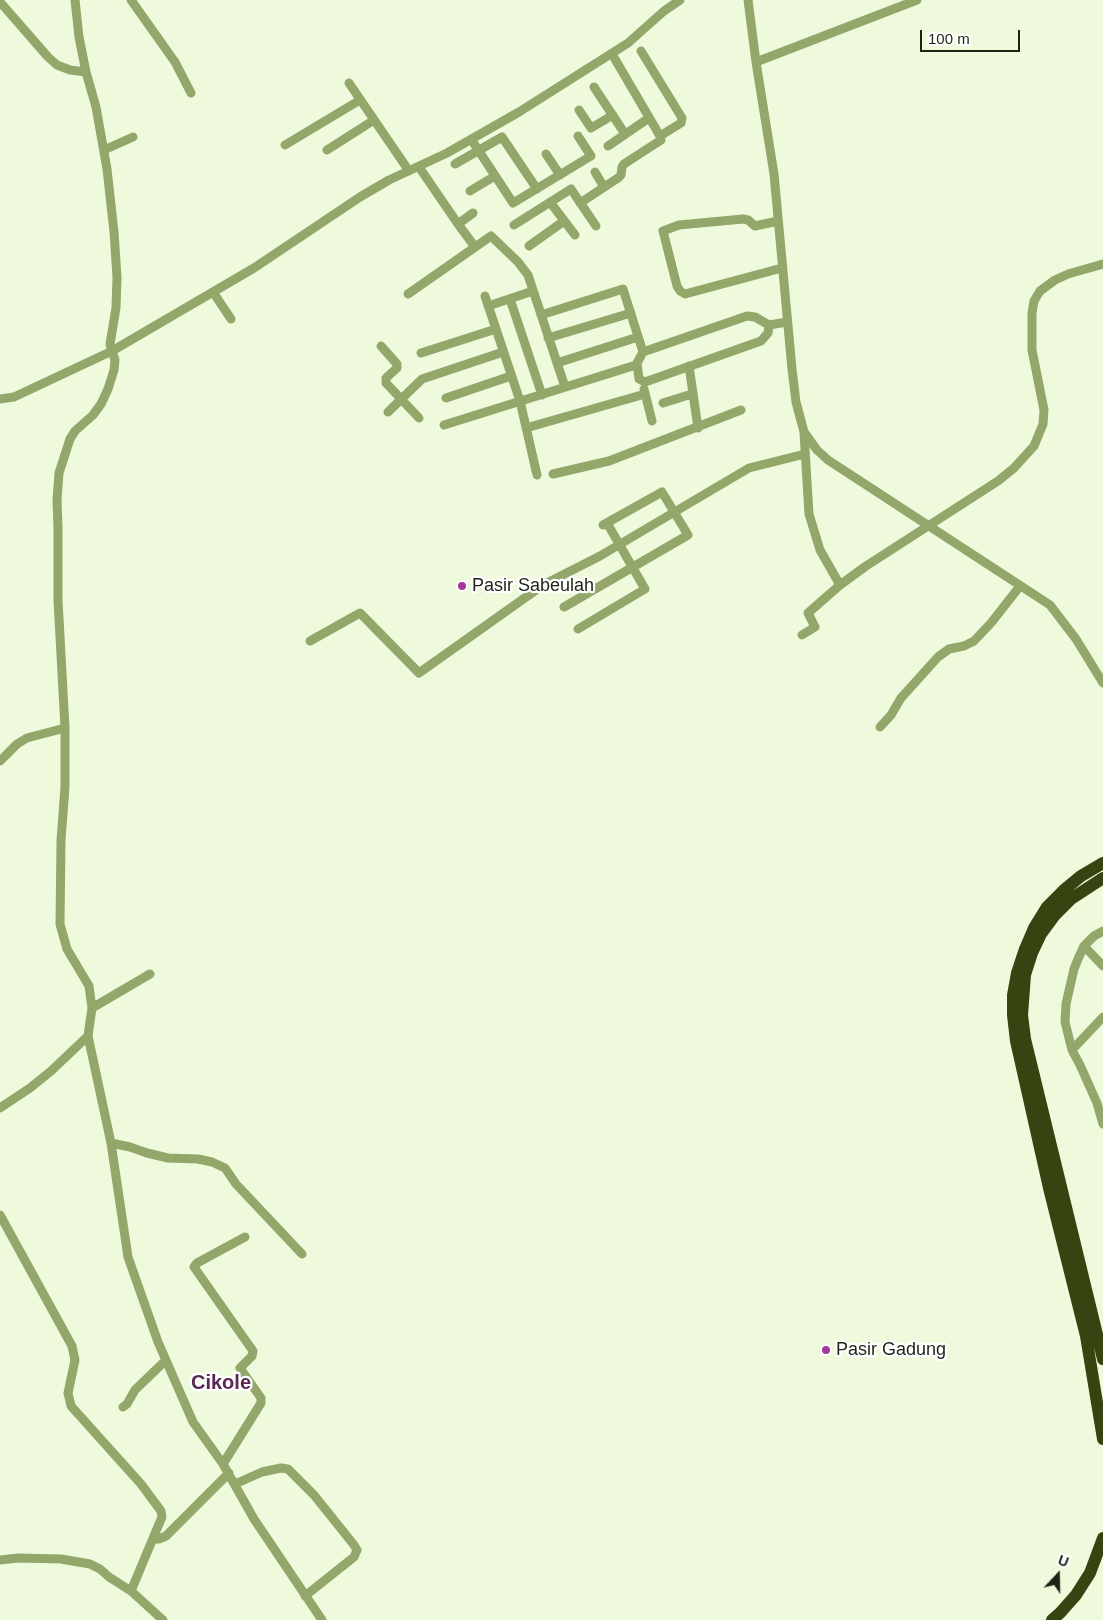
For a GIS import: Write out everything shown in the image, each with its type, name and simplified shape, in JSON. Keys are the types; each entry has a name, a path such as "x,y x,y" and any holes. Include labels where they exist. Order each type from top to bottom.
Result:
{"highway":[{"path":"1103,863 1081,876 1064,890 1048,907 1034,928 1024,950 1018,972 1013,1015 1016,1041 1049,1188 1091,1335 1103,1439"},
{"path":"1103,878 1071,899 1055,915 1041,934 1025,975 1022,1015 1025,1039 1091,1335 1103,1404"},
{"path":"1091,1335 1103,1352"},
{"path":"1091,1335 1103,1359"},
{"path":"1052,1620 1076,1595 1090,1574 1103,1538"}],"street":[{"path":"75,0 78,37 96,107 104,150 117,277 116,308 110,339 115,360 114,370 101,404 93,415 75,431 70,439 58,482 58,600 65,728 65,787 61,840 60,924 67,949 89,986 92,1008 88,1036 111,1143 128,1258 158,1342 193,1422 229,1473 254,1519 322,1620"},
{"path":"132,0 175,62 191,93"},
{"path":"0,399 14,397 112,351 254,268 360,197 519,112 612,54 640,34 664,11 680,0"},
{"path":"748,0 774,174 794,386 804,432 808,514 820,550 840,585"},
{"path":"756,62 917,0"},
{"path":"0,2 57,65 70,70 86,72"},
{"path":"640,51 682,118 681,123 660,136"},
{"path":"580,203 621,175 624,164 661,140 612,54"},
{"path":"348,83 409,171"},
{"path":"594,87 625,134"},
{"path":"284,145 360,100"},
{"path":"579,110 591,128 613,116"},
{"path":"608,146 650,118"},
{"path":"327,150 374,120"},
{"path":"471,139 513,203 591,156 578,136"},
{"path":"104,150 133,137"},
{"path":"455,164 502,137 537,189"},
{"path":"546,154 560,175"},
{"path":"419,167 476,247"},
{"path":"595,172 604,187"},
{"path":"470,191 495,176"},
{"path":"514,225 571,189 596,226"},
{"path":"550,202 574,235"},
{"path":"458,224 473,213"},
{"path":"778,221 755,226 746,219 734,220 679,225 663,231 677,286 685,294 782,268"},
{"path":"529,246 564,221"},
{"path":"408,294 491,236 528,275 565,387"},
{"path":"802,635 815,627 808,613 840,585 866,566 998,481 1014,468 1034,446 1043,424 1044,410 1032,350 1032,313 1034,301 1040,291 1055,280 1068,274 1103,264"},
{"path":"541,315 623,289 642,352"},
{"path":"488,306 533,291"},
{"path":"213,292 231,319"},
{"path":"485,296 520,402 537,475"},
{"path":"510,299 542,394"},
{"path":"548,338 631,313"},
{"path":"652,421 636,365 642,352 747,316 755,317 769,325 787,322"},
{"path":"642,382 761,341 768,333 769,325"},
{"path":"421,353 496,328"},
{"path":"557,363 638,337"},
{"path":"381,346 397,362 397,368 386,378 386,383 418,418"},
{"path":"388,412 422,379 503,352"},
{"path":"444,425 636,365"},
{"path":"689,366 698,428"},
{"path":"446,398 511,376"},
{"path":"526,428 645,394"},
{"path":"663,403 692,394"},
{"path":"553,474 609,461 741,410"},
{"path":"804,432 828,460 1050,605 1076,639 1103,683"},
{"path":"310,641 360,613 419,673 543,585 620,545 749,468 805,454"},
{"path":"564,607 632,567 688,535 662,492 605,524 620,545 632,567 644,589 578,629"},
{"path":"880,728 891,715 901,698 938,657 948,649 964,646 974,641 1020,586"},
{"path":"0,761 17,744 27,738 65,728"},
{"path":"1103,931 1094,936 1084,946 1074,969 1065,1014 1066,1030 1072,1050 1097,1103 1103,1124"},
{"path":"1084,946 1103,966"},
{"path":"92,1008 150,974"},
{"path":"1072,1050 1103,1017"},
{"path":"0,1108 44,1077 88,1036"},
{"path":"111,1143 168,1158 198,1159 212,1162 225,1168 236,1184 302,1254"},
{"path":"0,1215 72,1346 75,1360 68,1393 71,1406 141,1484 161,1511 162,1517 131,1591"},
{"path":"223,1464 262,1400 240,1368 252,1356 253,1351 194,1267 245,1237"},
{"path":"123,1407 127,1404 135,1390 166,1360"},
{"path":"236,1484 262,1472 281,1468 288,1469 320,1502 354,1545 357,1550 354,1557 305,1596"},
{"path":"153,1539 166,1536 229,1473"},
{"path":"0,1560 18,1558 61,1559 90,1564 131,1591 163,1620"}],"place":[{"name":"Pasir Sabeulah","path":"462,586"},
{"name":"Pasir Gadung","path":"826,1350"}],"district":[{"name":"Cikole","path":"221,1383"}]}
